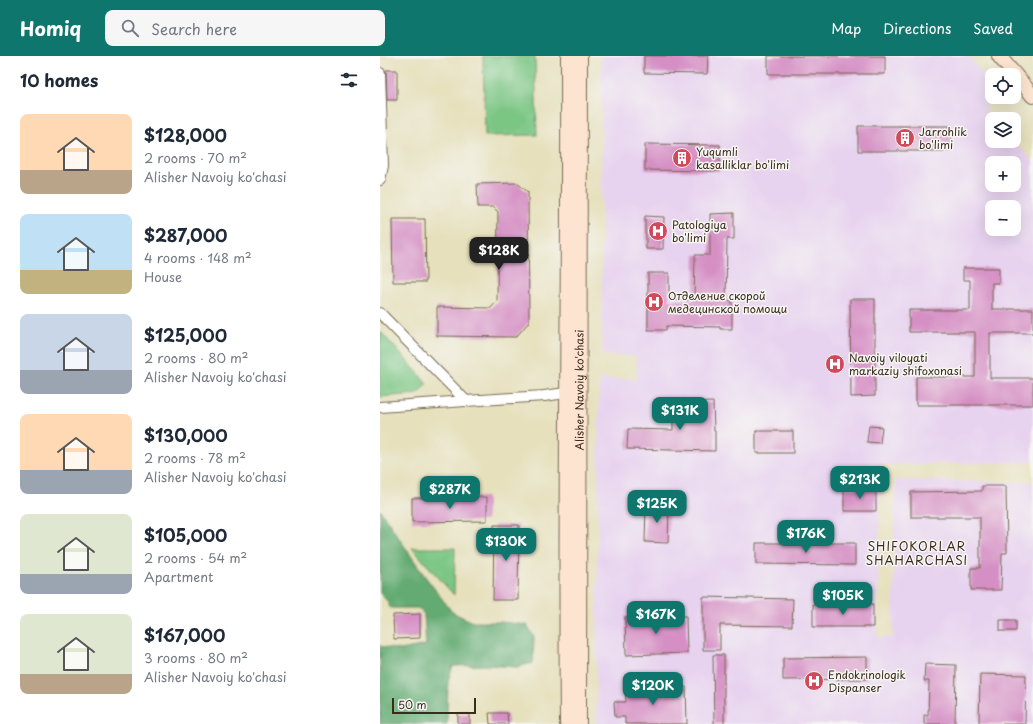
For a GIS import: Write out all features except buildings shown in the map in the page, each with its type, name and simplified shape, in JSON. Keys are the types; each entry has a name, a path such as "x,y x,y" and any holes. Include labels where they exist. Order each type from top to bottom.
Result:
{"main road":[{"name":"Alisher Navoiy ko'chasi","path":"568,56 579,724"},
{"name":"Alisher Navoiy ko'chasi","path":"567,724 566,608 573,392 580,56"},
{"path":"999,56 1033,96"},
{"path":"1011,56 1033,82"}],"street":[{"path":"380,73 383,166 380,180"},
{"path":"380,313 466,401"},
{"path":"380,407 544,396 573,392"}],"shaded area":[{"path":"601,56 968,56 985,77 985,104 987,104 985,112 985,148 1021,148 1033,161 1033,462 881,465 877,637 893,637 895,480 1033,482 1033,724 596,724 599,379 637,379 636,356 602,355"}],"green space":[{"path":"483,56 535,56 537,135 485,136"},
{"path":"380,331 427,383 418,394 380,397"},
{"path":"380,510 424,575 452,612 473,622 501,622 527,625 534,637 533,663 517,667 487,665 453,666 448,681 447,724 380,724 380,646 400,650 426,645 424,614 418,608 390,608 388,602 380,593"},
{"path":"412,548 455,548 454,595"}],"place":[{"name":"Jarrohlik bo'limi","path":"905,138"},
{"name":"Yuqumli kasalliklar bo'limi","path":"682,158"},
{"name":"Patologiya bo'limi","path":"658,231"},
{"name":"Отделение скорой медецинской помощи","path":"654,302"},
{"name":"Navoiy viloyati markaziy shifoxonasi","path":"835,364"},
{"name":"Endokrinologik Dispanser","path":"814,681"}],"district":[{"name":"SHIFOKORLAR SHAHARCHASI","path":"917,554"}]}
